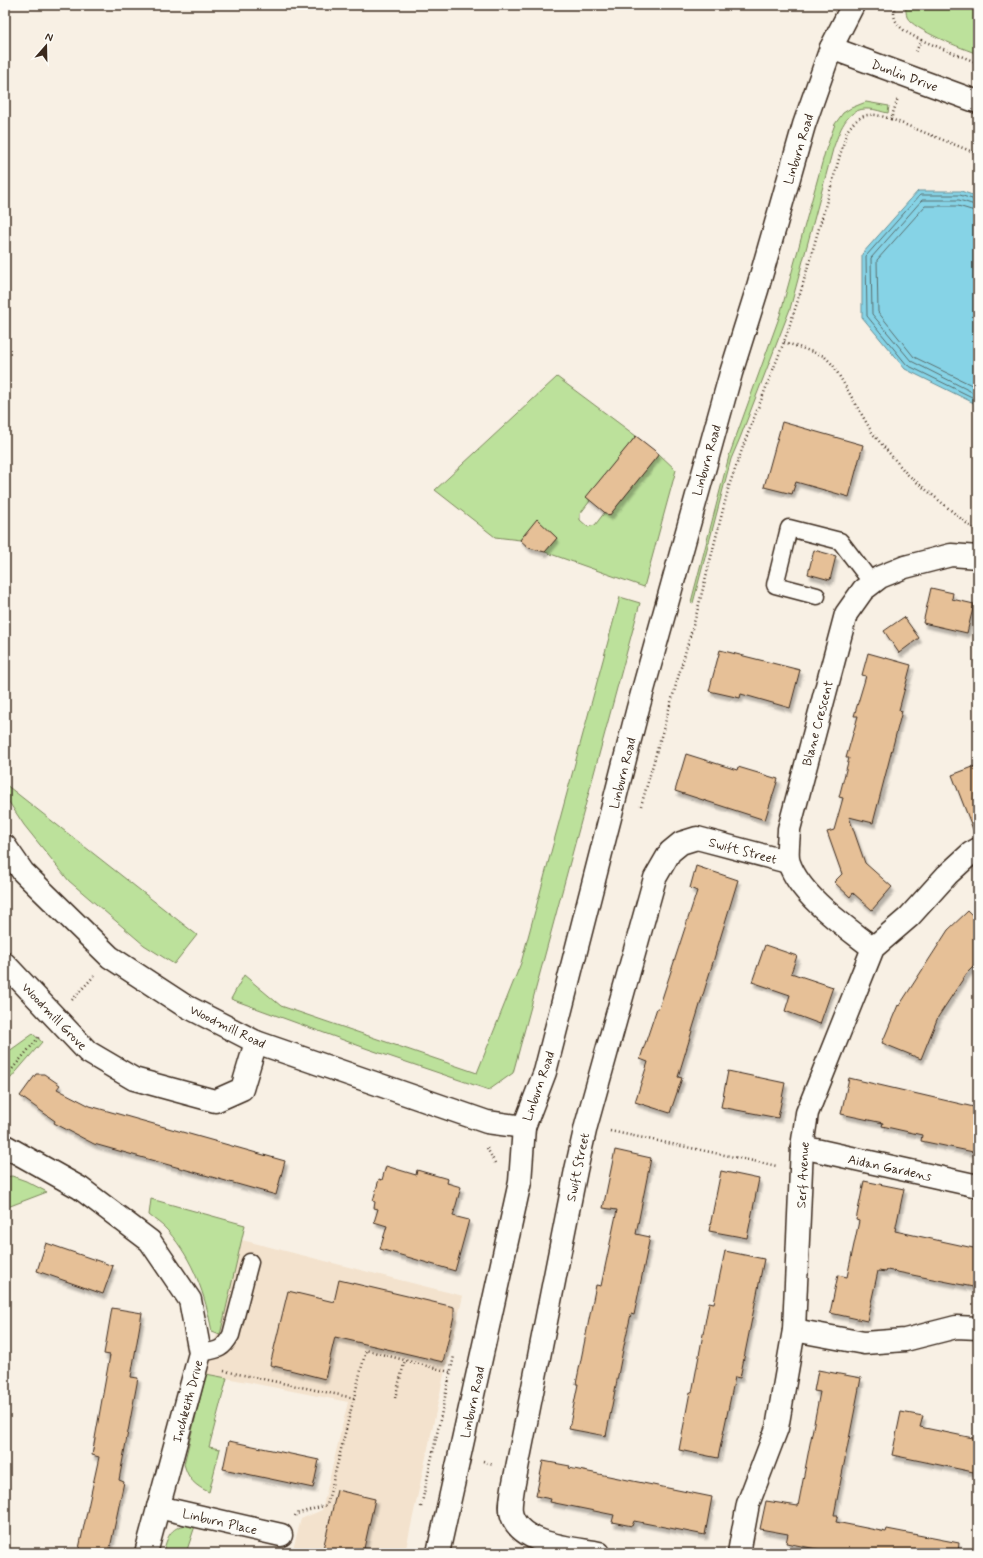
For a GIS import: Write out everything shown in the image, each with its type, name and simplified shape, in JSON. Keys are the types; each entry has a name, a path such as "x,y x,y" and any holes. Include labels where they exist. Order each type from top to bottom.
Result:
{"street":[{"name":"Linburn Road","path":"438,1553 520,1182 524,1127 545,1072 646,678 729,380 757,290 804,125 831,48 853,5"},
{"name":"Dunlin Drive","path":"831,48 978,102"},
{"name":"Blane Crescent","path":"788,862 789,829 846,614 863,590 886,574 905,566 951,555 978,557"},
{"name":"Swift Street","path":"599,1553 535,1539 520,1530 511,1515 513,1488 586,1126 655,878 670,852 681,843 697,838 788,862"},
{"name":"Woodmill Road","path":"5,846 23,872 110,957 182,1004 256,1042 487,1122 524,1127"},
{"name":"Serf Avenue","path":"740,1553 748,1504 777,1428 794,1330 802,1147 807,1113 873,948 909,917 947,875 971,853 978,849"},
{"path":"788,862 803,888 826,911 873,948"},
{"name":"Woodmill Grove","path":"5,964 88,1052 134,1079 215,1101 242,1089 256,1042"},
{"name":"Inchkeith Drive","path":"5,1146 80,1188 150,1241 190,1300 198,1359 146,1553"},
{"name":"Aidan Gardens","path":"802,1147 978,1186"},
{"path":"794,1330 864,1343 905,1340 956,1327 978,1328"},
{"name":"Linburn Place","path":"158,1507 281,1535"}],"lane":[{"path":"817,596 774,585 789,528 840,541 872,583"},
{"path":"198,1359 226,1345 231,1335 250,1262"}],"path":[{"path":"895,5 894,11 896,22 904,32 978,63"},
{"path":"891,119 905,74 921,40"},
{"path":"697,612 729,486 784,342 800,294 847,131 856,119 872,114 891,119 978,154"},
{"path":"784,342 824,356 833,365 873,434 908,474 972,526 978,533"},
{"path":"5,1091 8,1074 110,957"},
{"path":"487,1122 482,1139 498,1168"},
{"path":"586,1126 802,1172"},
{"path":"281,1535 296,1514 327,1505 366,1350 450,1372"},
{"path":"420,1509 456,1350"},
{"path":"198,1359 354,1398"},
{"path":"395,1398 404,1360"}],"shaded area":[{"path":"242,1240 463,1296 405,1553 292,1553 301,1519 322,1510 348,1402 206,1374"}],"green space":[{"path":"905,5 978,5 978,54 919,28 907,17"},
{"path":"866,102 889,106 888,113 874,109 861,109 849,117 838,136 833,149 790,309 731,459 693,603 691,602 729,456 780,315 825,152 835,124 843,113"},
{"path":"557,377 636,436 587,497 590,501 580,514 580,520 588,527 595,525 605,512 609,516 659,454 676,470 644,587 545,552 557,538 537,520 520,540 495,537 435,490"},
{"path":"620,597 640,603 513,1073 489,1090 368,1049 231,999 244,975 281,1006 477,1073 521,963"},
{"path":"5,784 197,935 174,964 144,945 69,881 24,825 5,796"},
{"path":"33,1034 42,1042 10,1079 5,1080 5,1054"},
{"path":"12,1176 26,1181 47,1192 5,1208 5,1177"},
{"path":"151,1199 245,1225 220,1335 212,1332 202,1291 192,1266 185,1254 166,1229 149,1215"},
{"path":"206,1374 227,1378 209,1447 220,1449 209,1492 200,1487 190,1478 184,1464"},
{"path":"196,1523 186,1553 163,1553 167,1539 173,1531 182,1526"}],"water":[{"path":"918,191 961,191 978,197 978,405 905,369 862,317 862,254"}],"building":[{"path":"782,422 863,445 849,497 796,482 792,494 764,487"},
{"path":"636,436 659,454 609,516 586,497"},
{"path":"537,519 557,538 545,552 529,548 520,540"},
{"path":"814,550 836,556 830,580 808,574"},
{"path":"931,588 953,593 952,599 974,604 967,633 923,623"},
{"path":"904,617 919,638 899,653 884,631"},
{"path":"720,650 800,670 790,708 741,694 740,698 709,691"},
{"path":"868,653 911,665 899,710 902,711 873,823 849,817 865,863 892,887 872,910 853,893 850,897 834,882 842,874 827,832 834,830 843,798 839,797 849,758 846,758 858,716 854,716 866,676 862,675"},
{"path":"686,754 737,770 738,767 778,779 765,820 675,791"},
{"path":"978,765 978,837 976,837 952,775"},
{"path":"696,866 738,880 678,1077 682,1078 670,1113 635,1102 648,1062 640,1059 657,1008 659,1008 697,891 690,888"},
{"path":"968,911 978,921 978,962 967,973 938,1017 921,1059 882,1043 898,1005 899,1006 948,930"},
{"path":"765,945 797,956 791,973 833,987 820,1024 785,1011 790,995 752,982"},
{"path":"728,1071 785,1083 778,1118 721,1107"},
{"path":"36,1074 44,1074 60,1085 57,1089 90,1106 285,1161 276,1195 94,1144 54,1123 55,1121 20,1096"},
{"path":"849,1078 978,1108 978,1153 921,1141 922,1135 882,1126 883,1123 841,1114"},
{"path":"615,1150 651,1158 636,1234 650,1237 634,1315 631,1314 623,1350 606,1436 569,1429 578,1384 576,1384 596,1285 601,1286 617,1210 603,1208"},
{"path":"386,1166 416,1175 417,1170 448,1179 447,1183 461,1187 453,1216 469,1220 455,1271 380,1249 387,1226 374,1222 378,1209 374,1208 375,1202 373,1201 379,1179 382,1180"},
{"path":"721,1171 759,1179 747,1238 709,1231"},
{"path":"864,1181 904,1189 895,1231 978,1249 978,1288 887,1270 886,1272 878,1271 867,1321 830,1313 838,1275 847,1277 859,1221 856,1220"},
{"path":"46,1243 113,1266 103,1294 37,1271"},
{"path":"725,1251 764,1259 740,1378 735,1377 718,1458 679,1450 690,1392 692,1393 709,1302 714,1303"},
{"path":"339,1280 454,1307 454,1316 443,1362 335,1337 325,1379 270,1365 288,1291 334,1302"},
{"path":"112,1308 142,1313 131,1377 138,1378 119,1480 124,1482 109,1553 78,1553 99,1457 92,1455 110,1355 104,1354"},
{"path":"818,1370 861,1378 834,1515 838,1515 836,1522 886,1532 887,1529 959,1543 958,1553 837,1553 786,1543 788,1534 760,1529 766,1501 798,1506 820,1392 814,1391"},
{"path":"901,1412 923,1416 920,1427 978,1439 978,1473 892,1455"},
{"path":"229,1441 319,1460 313,1488 223,1469"},
{"path":"543,1461 570,1466 569,1468 712,1497 705,1535 634,1521 632,1526 612,1522 614,1515 550,1502 551,1499 536,1496"},
{"path":"337,1490 375,1499 363,1553 322,1553"}]}
